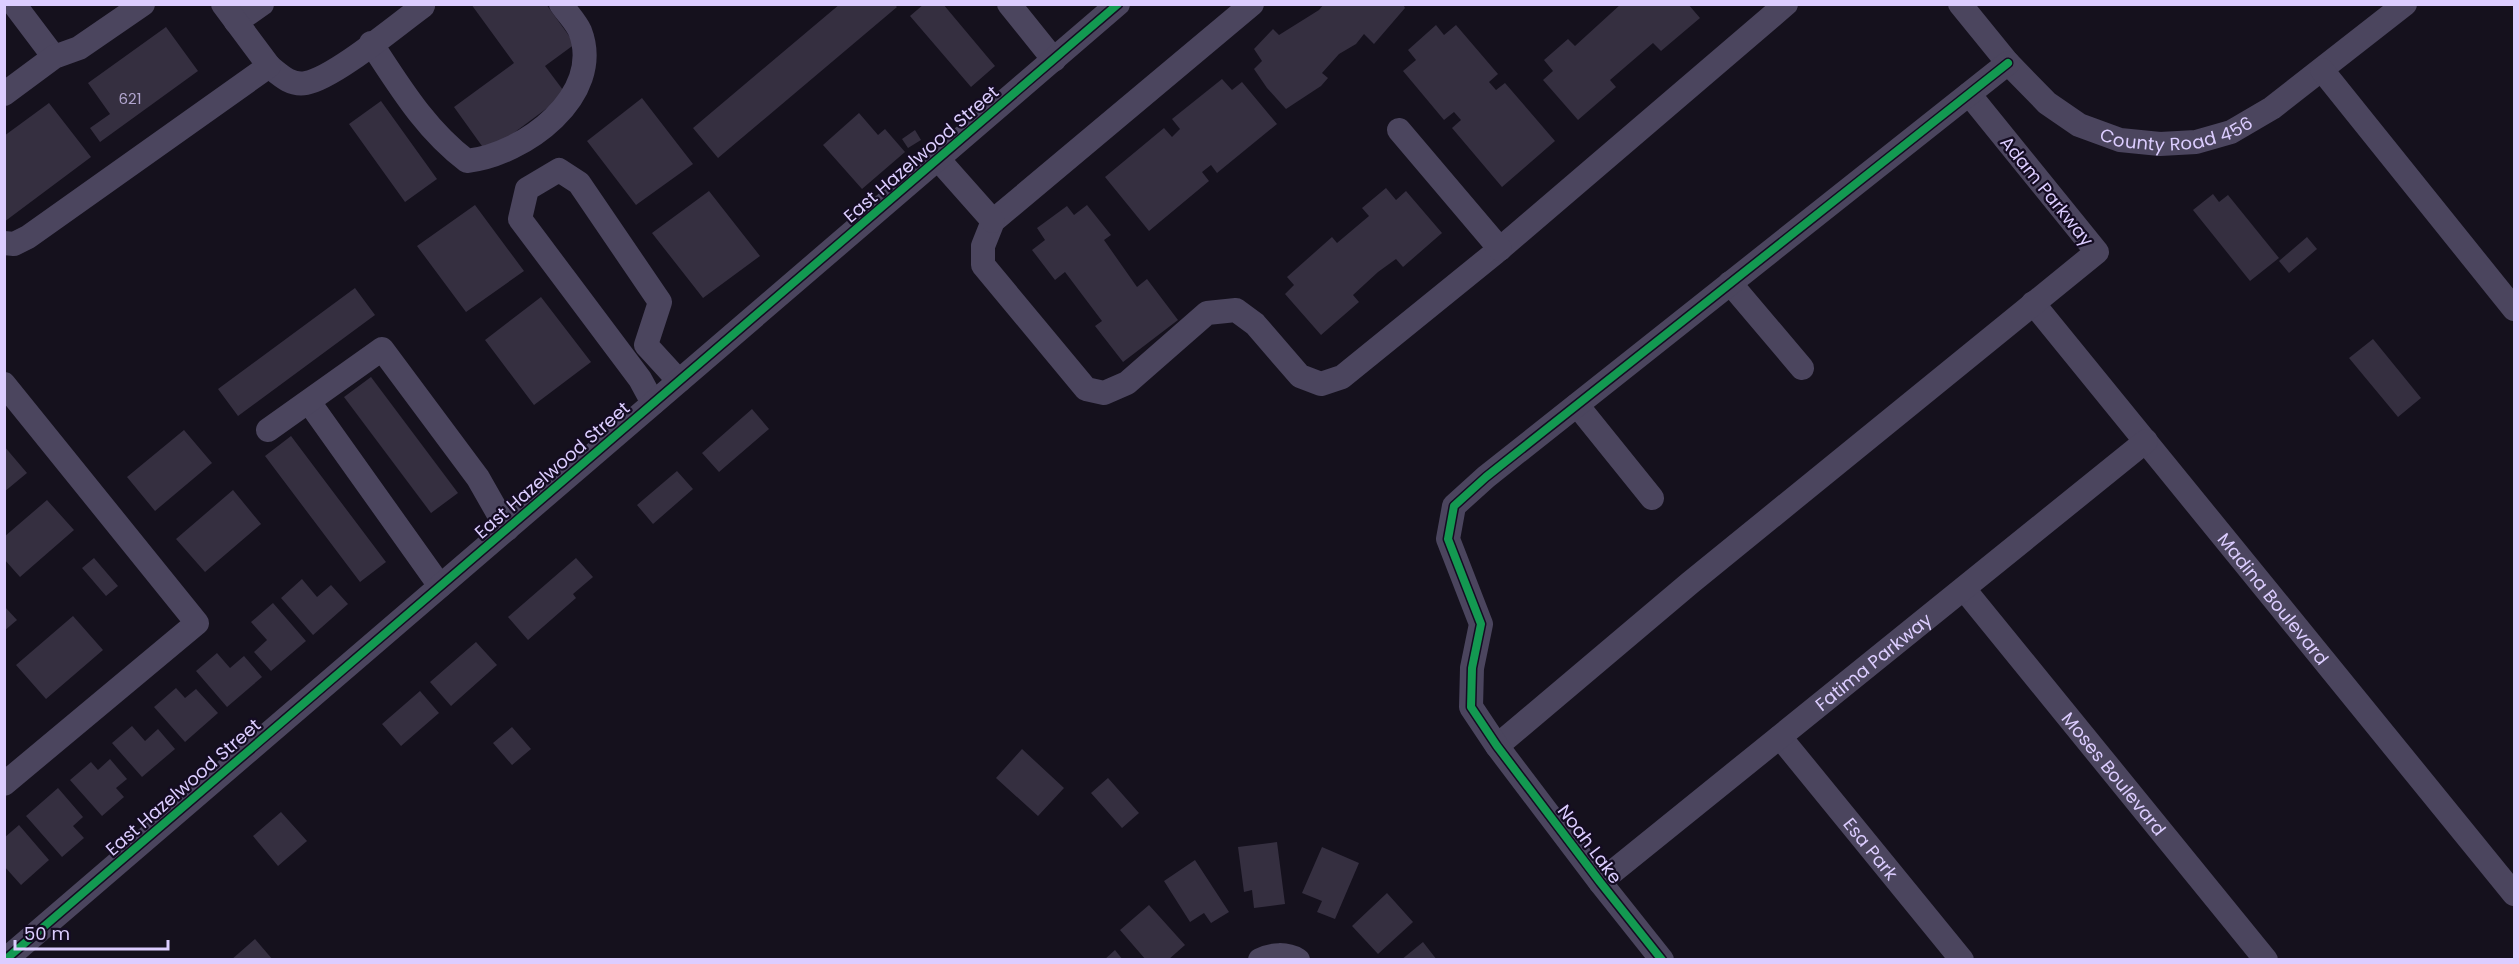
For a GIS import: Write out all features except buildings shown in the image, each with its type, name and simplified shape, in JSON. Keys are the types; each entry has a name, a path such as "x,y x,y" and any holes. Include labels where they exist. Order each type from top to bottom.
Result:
{"street":[{"path":"14,4 54,57"},
{"path":"4,94 54,57 79,48 143,4"},
{"path":"262,4 229,13 269,66 293,83 306,83 329,74 423,5"},
{"path":"371,43 417,113 443,143 466,161 488,159 516,147 558,114 576,91 584,70 584,48 580,30 561,4"},
{"path":"1009,4 1054,60"},
{"name":"East Hazelwood Street","path":"10,946 440,586 1118,4"},
{"path":"1252,4 993,221 983,246 983,266 1086,389 1104,393 1127,383 1207,313 1236,310 1255,324 1300,376 1321,384 1342,377 1500,249 1786,4"},
{"name":"County Road 456","path":"1960,4 2008,63 2047,103 2079,125 2120,140 2160,144 2196,142 2232,132 2272,108 2405,4"},
{"name":"Noah Lake","path":"1662,960 1497,746 1471,707 1472,668 1481,624 1448,539 1454,506 1486,477 2008,63"},
{"path":"4,243 14,244 28,237 269,66"},
{"path":"2322,70 2514,309"},
{"name":"Adam Parkway","path":"1969,94 2097,252 2033,303"},
{"path":"1399,130 1500,249"},
{"path":"938,159 993,221"},
{"path":"653,403 640,379 520,219 527,189 559,170 579,183 660,302 646,345 679,381"},
{"path":"1730,283 1802,368"},
{"path":"1497,746 1690,584 2033,303"},
{"name":"Madina Boulevard","path":"2033,303 2512,886"},
{"path":"268,430 382,349 478,478 507,529"},
{"path":"4,384 196,623 4,784"},
{"path":"309,402 440,586"},
{"path":"1577,405 1652,498"},
{"name":"Fatima Parkway","path":"1600,882 2146,441"},
{"name":"Moses Boulevard","path":"1964,589 2266,960"},
{"name":"Esa Park","path":"1780,736 1962,960"},
{"path":"1265,957 1291,956 1298,960"}],"cycle path":[{"path":"5,960 1118,4"},
{"path":"1662,960 1497,746 1471,707 1472,668 1481,624 1448,539 1454,506 1486,477 2008,63"}]}
